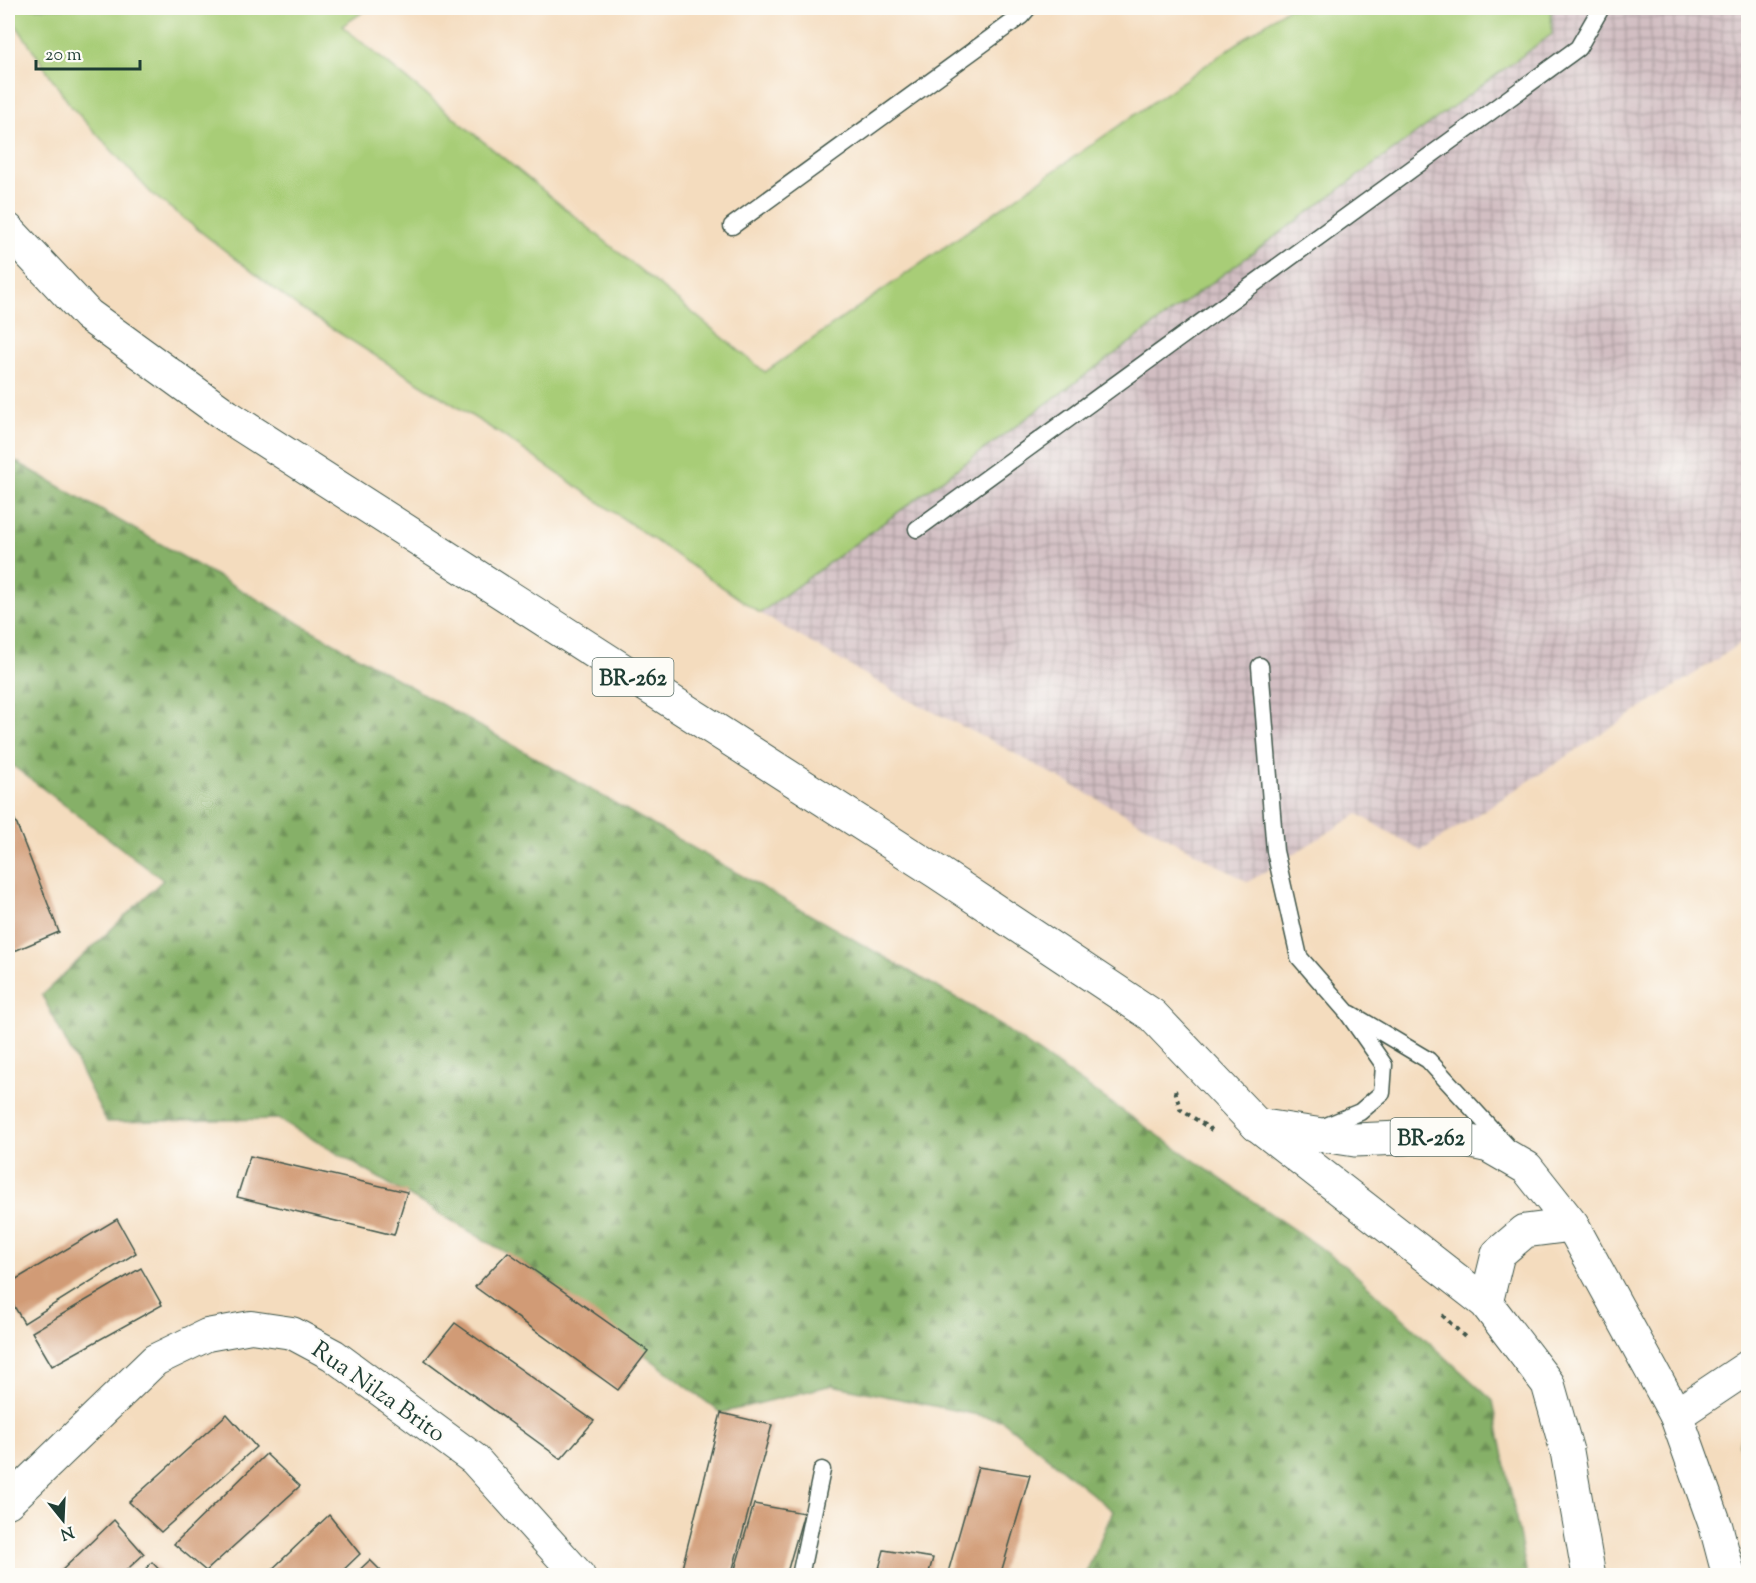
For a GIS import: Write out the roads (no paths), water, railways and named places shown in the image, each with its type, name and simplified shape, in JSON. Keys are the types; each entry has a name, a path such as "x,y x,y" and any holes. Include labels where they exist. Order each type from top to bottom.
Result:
{"main road":[{"name":"BR-262","path":"8,230 88,315 227,416 938,872 1152,1015 1257,1125 1486,1303 1548,1383 1568,1451 1589,1575"},
{"name":"BR-262","path":"1257,1125 1355,1140 1444,1136 1489,1146 1527,1168 1572,1225 1676,1415 1716,1527 1729,1575"},
{"path":"1486,1303 1498,1254 1526,1231 1572,1225"},
{"path":"1676,1415 1749,1367"}],"street":[{"name":"Rua Nilza Brito","path":"9,1497 155,1360 207,1335 251,1327 292,1333 333,1355 474,1459 579,1575"}],"lane":[{"path":"732,226 1021,16 1028,8"},
{"path":"917,529 1578,48 1601,8"},
{"path":"1260,666 1275,852 1299,957 1347,1012 1384,1065 1382,1093 1360,1112 1310,1133"},
{"path":"1347,1012 1428,1060 1527,1168"},
{"path":"800,1575 822,1470"}]}
